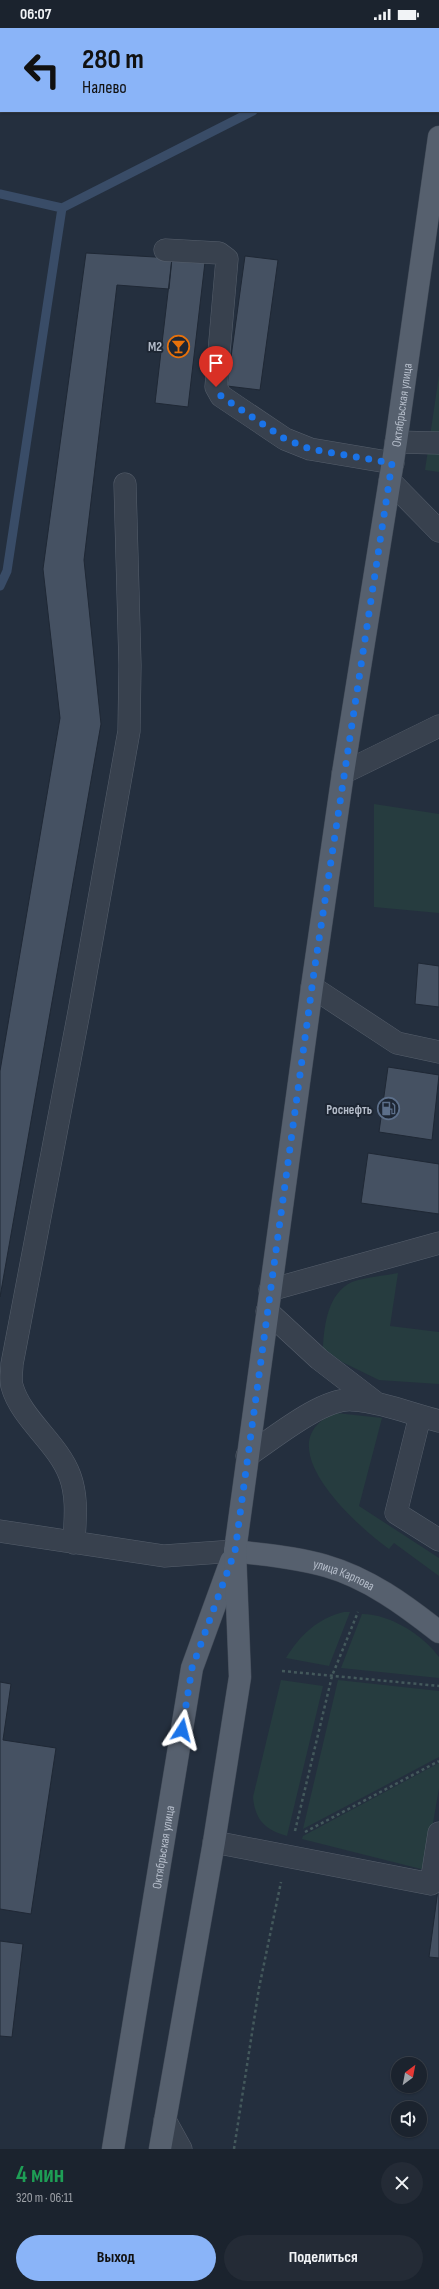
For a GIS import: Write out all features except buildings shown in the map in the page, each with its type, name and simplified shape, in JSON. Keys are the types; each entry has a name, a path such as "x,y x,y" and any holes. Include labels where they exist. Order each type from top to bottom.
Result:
{"main road":[{"name":"Октябрьская улица","path":"160,2149 214,1842 240,1677 235,1551 268,1300 312,987 343,773 396,442 439,137"},
{"name":"Октябрьская улица","path":"113,2149 192,1668 235,1551"},
{"name":"улица Карпова","path":"235,1551 325,1566 367,1583 407,1607 439,1632"}],"lane":[{"path":"165,250 219,253 227,259 216,387 221,396 285,439 310,449 391,472 439,531"},
{"path":"396,442 439,443"},
{"path":"74,1543 76,1500 70,1476 58,1453 20,1402 12,1385 12,1364 79,1012 129,731 130,665 125,484"},
{"path":"343,773 439,726"},
{"path":"312,987 397,1043 439,1052"},
{"path":"379,1405 319,1359 268,1300 439,1243"},
{"path":"248,1456 328,1404 353,1400 429,1418 396,1513 439,1540"},
{"path":"0,1532 164,1556 235,1551"},
{"path":"214,1842 431,1884 439,1833"},
{"path":"165,2120 181,2149"}],"path":[{"path":"282,1671 439,1686"},
{"path":"301,1834 439,1761"}],"green space":[{"path":"439,375 439,472 425,470"},
{"path":"374,804 439,814 439,913 374,907"},
{"path":"398,1273 390,1326 439,1332 439,1384 379,1380 342,1362 323,1348 326,1320 329,1310 337,1294 344,1287 357,1280"},
{"path":"336,1413 382,1418 359,1506 439,1558 439,1576 394,1543 389,1549 375,1538 339,1504 323,1483 312,1463 309,1443 316,1426"},
{"path":"344,1612 350,1612 329,1666 286,1658 297,1642 310,1629 326,1618"},
{"path":"362,1614 373,1615 394,1622 405,1627 424,1641 439,1657 439,1678 341,1668"},
{"path":"281,1680 323,1686 287,1836 273,1831 262,1823 256,1812 253,1797"},
{"path":"338,1680 439,1691 439,1757 303,1829"},
{"path":"439,1763 439,1788 425,1870 302,1839 303,1836"}],"waterway":[{"path":"0,194 62,208 251,112"},
{"path":"0,586 7,571 62,208"}],"place":[{"name":"М2","path":"178,346"},
{"name":"Роснефть","path":"388,1109"}],"route":[{"path":"182,1730 192,1668 235,1551 265,1322 314,972 343,773 392,463 310,449 285,439 221,396 216,387"}]}
